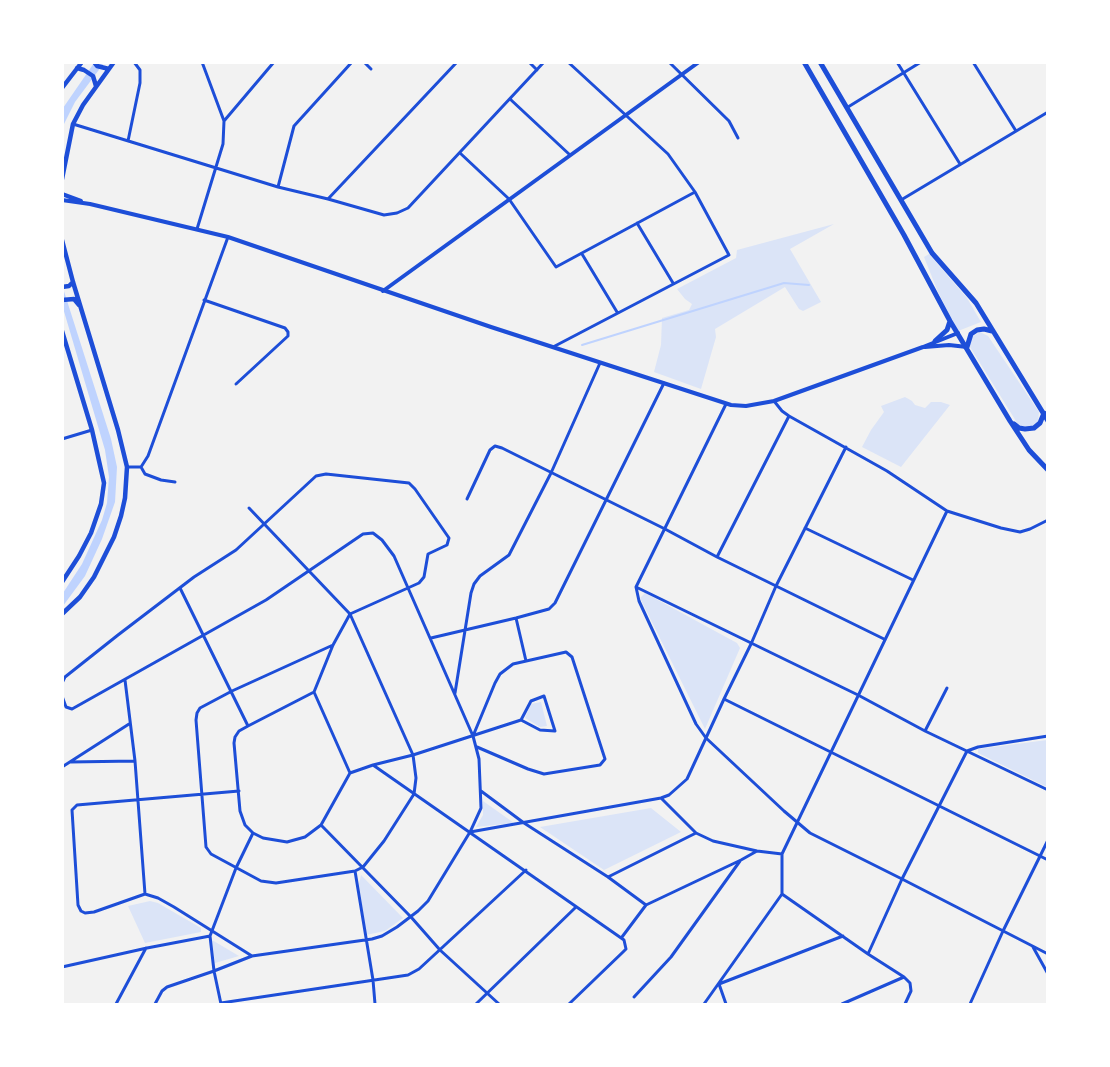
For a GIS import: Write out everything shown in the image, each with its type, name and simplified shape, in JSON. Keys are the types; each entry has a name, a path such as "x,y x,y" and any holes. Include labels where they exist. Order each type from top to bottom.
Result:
{"highway":[{"path":"804,62 904,235 950,321 1029,450 1048,470"},
{"path":"820,62 932,253 976,303 1048,421"},
{"path":"935,341 946,330 950,321"},
{"path":"958,333 984,329 992,331"},
{"path":"967,347 970,334 977,330"},
{"path":"1010,421 1020,428 1034,428 1040,423 1044,413"}],"main road":[{"path":"62,88 82,62"},
{"path":"62,179 73,124 96,86 114,62"},
{"path":"383,291 699,62"},
{"path":"96,64 109,69"},
{"path":"77,68 93,76 96,86"},
{"path":"62,194 90,204"},
{"path":"62,200 90,204 228,237 383,291 726,404 746,406 774,401 922,348 958,333"},
{"path":"62,240 118,430 127,467 125,498 114,537 94,577 80,597 62,614"},
{"path":"62,287 68,286 73,282"},
{"path":"62,300 74,299 81,308"},
{"path":"62,331 92,430 102,471 104,493 91,533 62,582"},
{"path":"922,348 944,346 967,347"}],"street":[{"path":"128,141 140,83 140,70 134,62"},
{"path":"197,229 223,144 224,121 202,62"},
{"path":"224,121 274,62"},
{"path":"278,187 294,126 352,62"},
{"path":"364,62 371,69"},
{"path":"328,199 457,62"},
{"path":"528,62 537,70"},
{"path":"73,124 278,187 384,215 397,213 408,208 544,62"},
{"path":"553,347 730,254 695,192 668,154 568,62"},
{"path":"669,62 729,121 738,138"},
{"path":"897,62 960,164"},
{"path":"848,107 921,62"},
{"path":"973,62 1016,131"},
{"path":"510,99 570,156"},
{"path":"901,200 1048,112"},
{"path":"460,153 509,199 556,267 695,192"},
{"path":"637,223 673,283"},
{"path":"141,467 148,456 228,237"},
{"path":"582,254 617,312"},
{"path":"204,300 285,328 288,332 288,336 236,384"},
{"path":"454,695 474,584 480,576 509,555 551,472 600,362"},
{"path":"431,638 516,618 549,608 555,603 664,383"},
{"path":"774,401 789,416 887,471 947,511 1020,532 1048,520"},
{"path":"726,404 636,586 644,610 696,724 706,738 810,833 1048,954"},
{"path":"717,557 789,416"},
{"path":"62,439 92,430"},
{"path":"467,499 485,458 490,450 496,446 884,639"},
{"path":"470,832 661,798 668,795 687,779 724,698 752,644 776,586 846,447"},
{"path":"127,467 141,467"},
{"path":"141,467 145,474 161,480 175,482"},
{"path":"62,683 65,677 180,588 236,550 316,476 326,474 409,483 449,538 447,545 428,554 424,577 419,583 350,614 333,645 314,692 239,731 234,743 240,811 245,825 252,833 263,838 287,842 305,838 321,825 350,773 373,764 413,756 521,720 531,701 544,696 555,731 540,730 521,720"},
{"path":"250,508 350,614 413,756 416,778 414,794 384,841 363,867 355,871 276,884 261,881 211,854 206,847 197,713 200,708 232,691 333,645"},
{"path":"704,1004 782,894 782,854 947,511"},
{"path":"805,528 913,580"},
{"path":"62,696 66,707 72,709 266,600 363,534 373,533 382,540 394,556 477,746 482,790 481,808 470,832 428,900 411,917 382,936 366,940 252,956 167,987 162,991 155,1004"},
{"path":"636,586 858,695 925,731 1048,790"},
{"path":"180,588 248,726"},
{"path":"516,618 526,661"},
{"path":"473,736 500,674 512,664 566,652 572,657 605,759 600,765 544,774 528,770 477,746"},
{"path":"124,680 135,761 145,894"},
{"path":"925,731 946,688"},
{"path":"314,692 350,773"},
{"path":"724,698 1048,860"},
{"path":"62,767 130,723"},
{"path":"868,954 902,879 967,751 978,747 1048,736"},
{"path":"70,762 135,761"},
{"path":"373,764 576,907 622,937 626,944 626,949 569,1004"},
{"path":"482,790 524,823 608,877 646,905"},
{"path":"239,791 78,805 72,810 78,905 80,911 85,914 145,894 158,898 210,933 252,956"},
{"path":"661,798 696,833 713,841 757,851 782,854"},
{"path":"321,825 411,917 440,950 499,1004"},
{"path":"252,833 210,933 214,971 221,1004 408,974 419,969 526,870"},
{"path":"608,877 696,833"},
{"path":"970,1004 1003,931 1048,840"},
{"path":"622,937 646,905 757,851"},
{"path":"634,997 671,957 741,860"},
{"path":"355,871 373,980 375,1004"},
{"path":"782,894 904,977 910,983 911,991 906,1003"},
{"path":"476,1004 576,907"},
{"path":"62,967 210,933"},
{"path":"719,984 843,936"},
{"path":"1033,946 1048,974"},
{"path":"116,1004 147,948"},
{"path":"842,1004 904,977"},
{"path":"719,984 726,1004"}],"shaded area":[{"path":"834,224 790,249 821,302 803,311 799,309 785,287 715,329 716,337 701,389 654,372 661,345 662,318 689,310 692,304 677,289 736,258 737,250"},
{"path":"929,254 967,298 981,322 958,331 938,292 924,257"},
{"path":"980,332 988,336 1039,412 1038,422 1035,425 1029,427 1019,426 970,347 970,338"},
{"path":"905,397 915,405 925,408 931,402 941,402 950,405 901,467 862,447 884,412 881,406"},
{"path":"645,593 737,643 740,648 705,729 640,598"},
{"path":"541,702 547,726 540,727 525,718 531,704"},
{"path":"1047,740 1047,787 978,753 978,749"},
{"path":"483,801 514,823 476,827 483,815"},
{"path":"651,808 681,832 604,870 540,827"},
{"path":"361,875 403,918 385,931 366,935 359,884"},
{"path":"150,901 158,903 201,928 201,932 145,943 128,906"},
{"path":"212,940 239,956 215,963"}],"water":[{"path":"94,63 104,63 75,102 63,126 63,108"},
{"path":"62,285 111,439 117,467 115,502 102,539 85,576 63,606 63,593 82,564 102,520 107,503 109,477 105,450 63,308"}],"waterway":[{"path":"582,345 784,283 809,285"}]}
